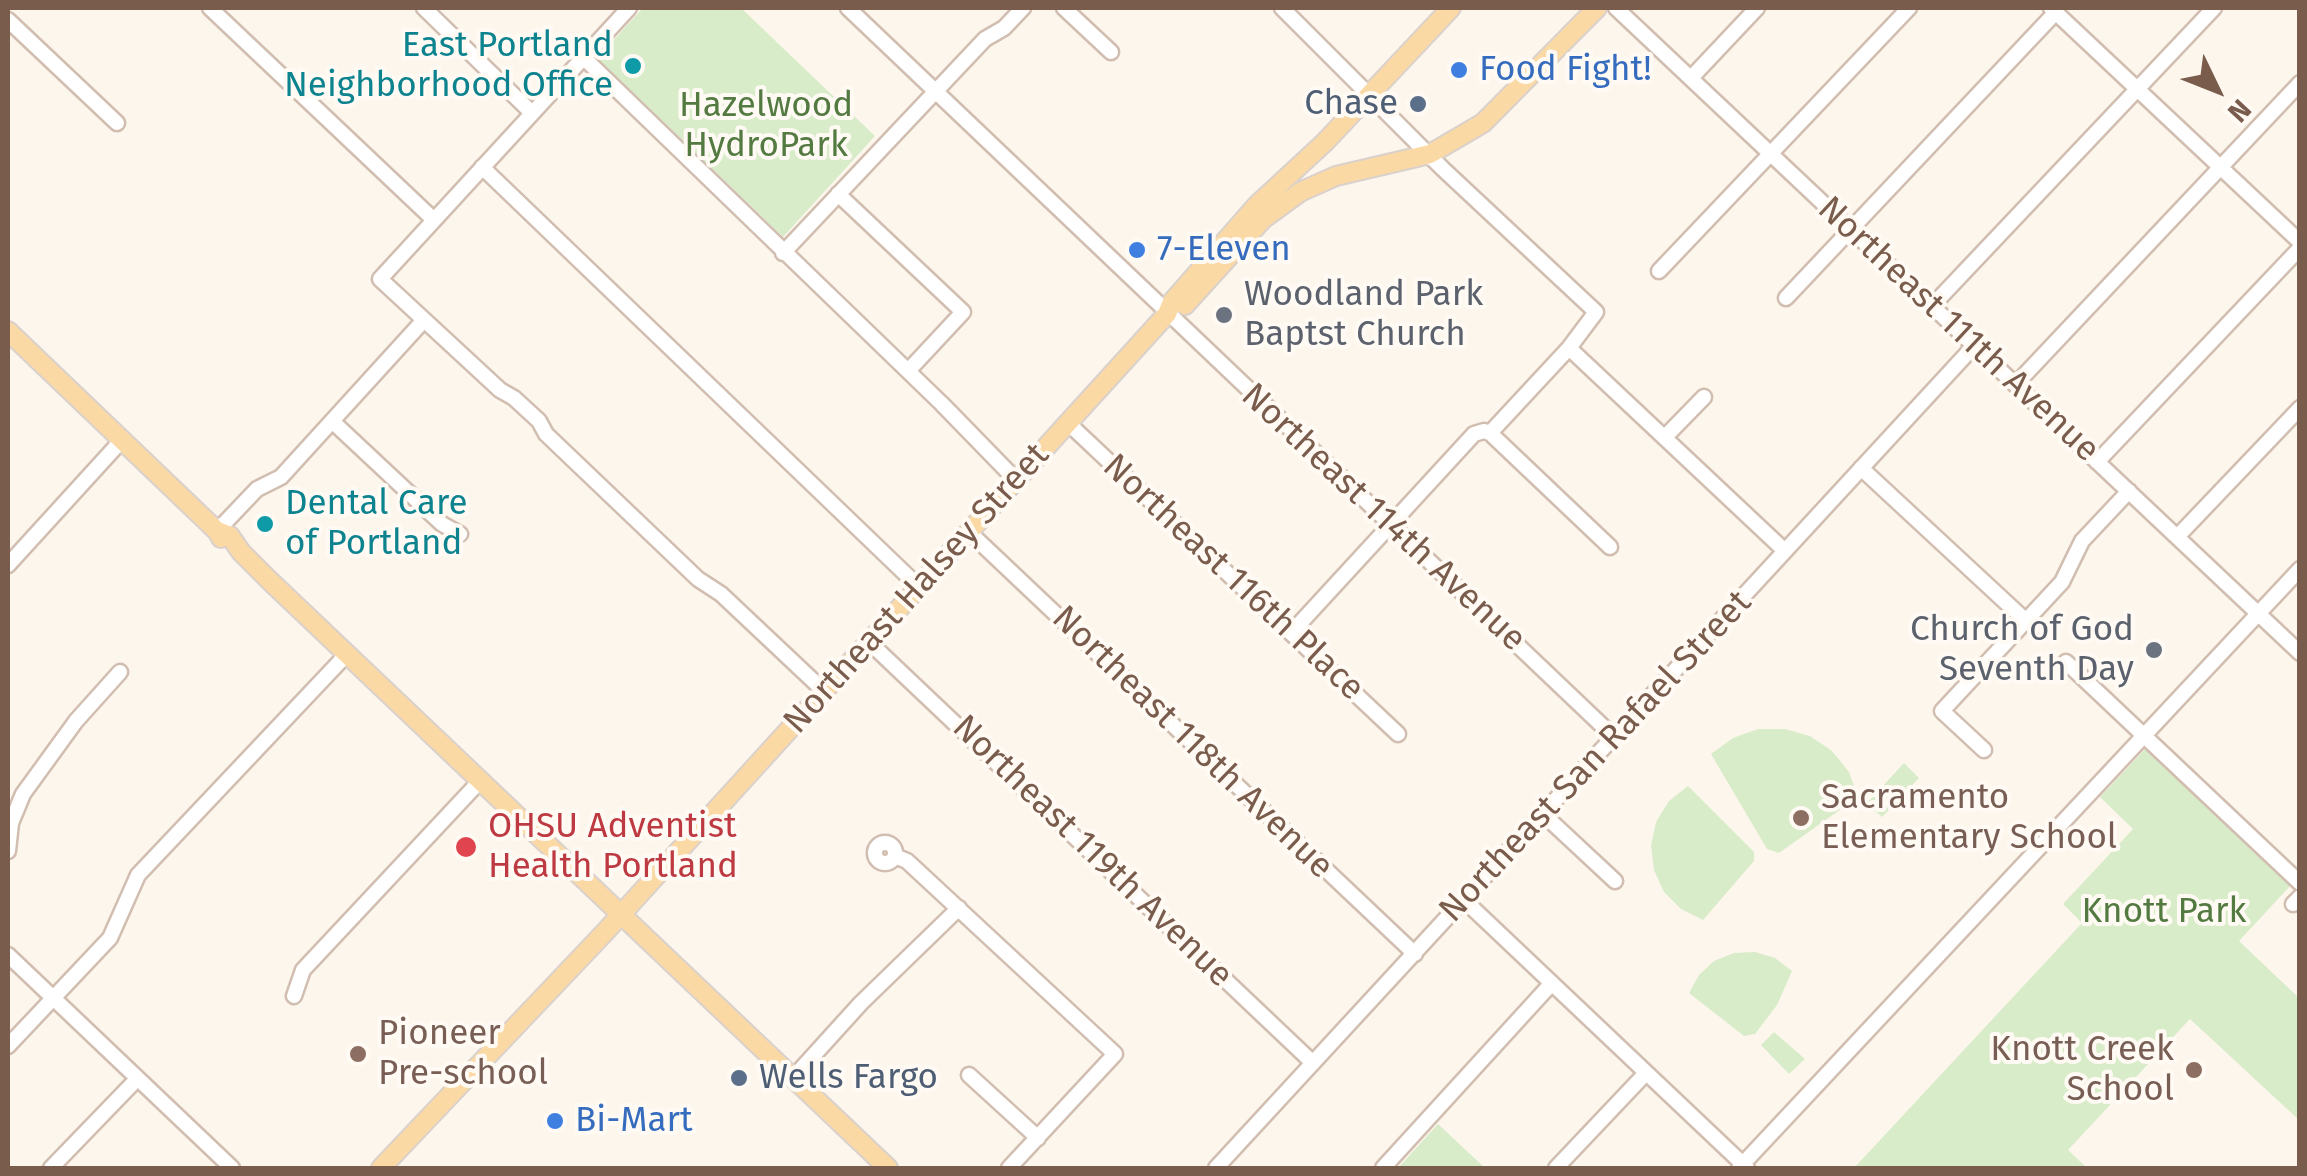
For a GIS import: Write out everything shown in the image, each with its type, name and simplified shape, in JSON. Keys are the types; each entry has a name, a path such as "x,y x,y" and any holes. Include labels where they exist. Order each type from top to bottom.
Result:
{"main road":[{"name":"Northeast Halsey Street","path":"381,1168 621,915 1167,314 1172,302 1257,205 1325,142 1450,8"},
{"path":"1167,314 1181,310 1263,219 1300,192 1336,176 1430,154 1492,116 1597,8"},
{"path":"10,337 217,531 230,536 241,552 346,654 888,1168"}],"street":[{"path":"210,8 434,220"},
{"path":"424,8 532,112"},
{"path":"629,8 380,279 539,421 546,434 698,580 721,594 824,691"},
{"name":"Northeast 114th Avenue","path":"848,8 1614,737"},
{"path":"783,253 985,40 1024,8"},
{"path":"1064,8 1111,52"},
{"path":"1282,8 1596,312 1569,348 1490,433"},
{"name":"Northeast 111th Avenue","path":"1616,8 2300,652"},
{"path":"1691,78 1758,8"},
{"path":"1659,270 1909,8"},
{"path":"1932,306 2214,8"},
{"path":"1786,298 2054,10 2300,245 2097,462"},
{"path":"8,20 117,123"},
{"path":"583,58 1016,480"},
{"path":"2016,384 2300,83"},
{"path":"482,167 919,587"},
{"path":"838,194 963,312 908,371"},
{"path":"217,531 257,489 281,477 424,320"},
{"name":"Northeast San Rafael Street","path":"1216,1168 1974,346"},
{"path":"1569,348 1785,551"},
{"path":"1666,437 1704,397"},
{"path":"2178,538 2300,408"},
{"path":"332,421 442,524 460,534"},
{"name":"Northeast 116th Place","path":"1068,423 1398,734"},
{"path":"1292,633 1474,434 1484,431 1610,548"},
{"path":"8,564 122,440"},
{"path":"1861,468 2026,621"},
{"path":"1984,750 1942,711 2062,582 2082,541 2128,492"},
{"name":"Northeast 118th Avenue","path":"969,532 1415,954"},
{"path":"1464,900 1743,1167 2142,734 2300,569"},
{"name":"Northeast 119th Avenue","path":"869,642 1314,1063"},
{"path":"8,1046 110,938 138,874 346,654"},
{"path":"2066,662 2300,883"},
{"path":"8,851 12,806 76,720 120,672"},
{"path":"294,996 303,970 480,781"},
{"path":"1543,814 1615,882"},
{"path":"895,856 907,861 1116,1054 1010,1168"},
{"path":"793,1078 861,1003 959,908"},
{"path":"8,955 222,1165"},
{"path":"1383,1168 1552,983"},
{"path":"1556,1168 1646,1073"},
{"path":"970,1075 1038,1138"},
{"path":"51,1168 137,1079"}],"green space":[{"name":"Hazelwood HydroPark","path":"643,8 741,8 875,136 783,237 597,58"},
{"path":"1758,729 1785,729 1810,736 1832,751 1849,772 1858,797 1779,853 1767,849 1711,754 1733,738"},
{"name":"Knott Park","path":"2147,747 2292,884 2239,941 2299,998 2299,1120 2190,1019 2068,1150 2087,1168 1854,1168 2082,923 2063,904 2133,829 2100,797"},
{"path":"1904,763 1919,778 1882,817 1867,803"},
{"path":"1688,786 1754,852 1754,861 1703,920 1681,909 1664,892 1654,870 1651,846 1656,822 1669,801"},
{"path":"1755,952 1775,958 1792,971 1777,1005 1755,1034 1744,1036 1689,993 1699,975 1714,961 1734,953"},
{"path":"1774,1032 1805,1059 1789,1074 1761,1045"},
{"path":"1438,1124 1485,1168 1398,1168"}],"place":[{"name":"East Portland Neighborhood Office","path":"633,66"},
{"name":"Food Fight!","path":"1459,70"},
{"name":"Chase","path":"1418,104"},
{"name":"7-Eleven","path":"1137,250"},
{"name":"Woodland Park Baptst Church","path":"1224,315"},
{"name":"Dental Care of Portland","path":"265,524"},
{"name":"Church of God Seventh Day","path":"2154,650"},
{"name":"Sacramento Elementary School","path":"1801,818"},
{"name":"OHSU Adventist Health Portland","path":"466,847"},
{"name":"Pioneer Pre-school","path":"358,1054"},
{"name":"Knott Creek School","path":"2194,1070"},
{"name":"Wells Fargo","path":"739,1078"},
{"name":"Bi-Mart","path":"555,1121"}]}
